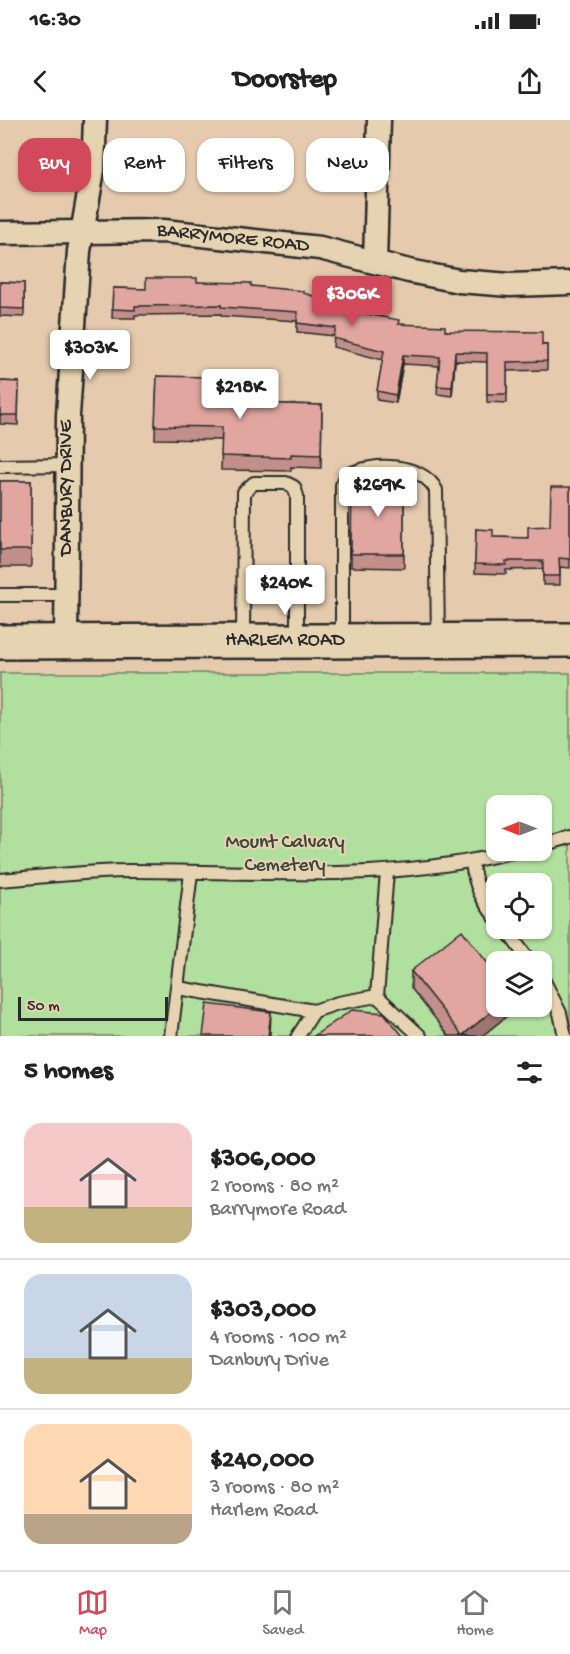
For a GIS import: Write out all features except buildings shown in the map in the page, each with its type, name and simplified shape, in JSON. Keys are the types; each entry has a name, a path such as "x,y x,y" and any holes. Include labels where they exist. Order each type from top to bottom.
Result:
{"main road":[{"name":"HARLEM ROAD","path":"0,642 570,640"}],"street":[{"name":"DANBURY DRIVE","path":"66,642 68,415 82,232 93,171 94,120"},
{"path":"375,262 379,120"},
{"name":"BARRYMORE ROAD","path":"0,232 164,231 320,248 459,281 510,285 570,283"}],"lane":[{"path":"0,466 68,465"},
{"path":"342,641 340,504 342,485 348,475 372,467 420,473 432,481 436,490 438,640"},
{"path":"243,641 244,492 254,483 286,483 294,487 297,496 297,641"},
{"path":"0,594 66,594"},
{"path":"552,842 570,837"},
{"path":"0,880 130,871 387,872 472,863 486,859"},
{"path":"472,863 475,882 486,904"},
{"path":"378,996 387,872"},
{"path":"171,1036 191,873"},
{"path":"178,988 314,1011 338,1003 378,996"},
{"path":"378,996 420,1036"},
{"path":"552,997 560,1013 565,1036"},
{"path":"298,1036 314,1011"}],"green space":[{"name":"Mount Calvary Cemetery","path":"0,673 570,673 570,1036 0,1036"}]}
